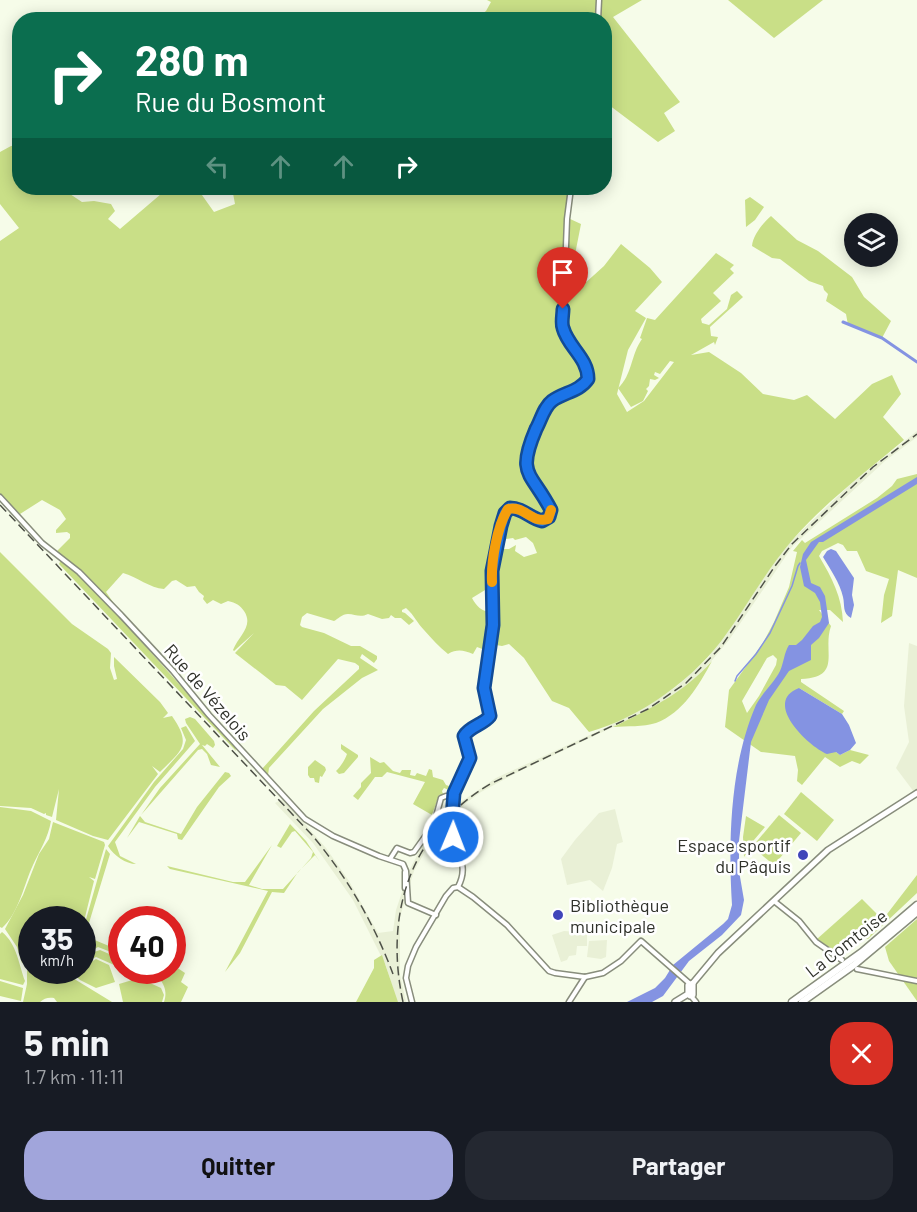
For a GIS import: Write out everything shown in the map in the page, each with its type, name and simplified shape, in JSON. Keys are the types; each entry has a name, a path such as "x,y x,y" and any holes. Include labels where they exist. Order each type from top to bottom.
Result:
{"highway":[{"name":"La Comtoise","path":"792,1002 862,952 917,905"},
{"name":"La Comtoise","path":"803,1002 870,952 917,912"}],"main road":[{"path":"675,1002 690,995 691,983 718,953 828,850 917,793"}],"street":[{"path":"412,1002 406,971 416,947 450,890 458,887 462,877 463,868 451,832 454,797 470,756 464,736 467,731 488,720 490,716 484,688 492,634 492,571 505,513 510,508 519,508 535,519 542,521 548,519 551,514 545,499 529,474 525,460 528,449 549,403 580,387 588,379 584,361 562,327 567,212 570,195"},
{"name":"Rue de Vézelois","path":"0,497 42,543 79,572 130,625 180,678 209,716 305,819 333,836 401,863"},
{"path":"390,859 398,848 410,853 414,852 434,824 441,798 443,796 454,797"},
{"path":"401,863 404,869 407,901 412,906 436,915"},
{"path":"401,863 405,867 407,879 407,901"},
{"path":"458,887 507,925 551,972 585,977 609,970 641,941 691,983"},
{"path":"773,900 799,921 816,942 842,960"},
{"path":"857,969 917,981"},
{"path":"568,1002 585,977"},
{"path":"690,995 696,1002"}],"shaded area":[{"path":"917,431 917,437 885,461 792,547 729,640 690,683 655,707 481,792 466,803 442,828 414,871 400,917 400,975 406,1002 397,1002 386,966 353,900 313,843 275,803 283,799 326,848 349,881 378,933 393,931 396,910 409,871 422,846 449,810 496,778 605,728 652,703 677,686 708,658 777,557 797,535 853,482"},
{"path":"909,643 917,646 917,796 896,768 909,742 904,706"},
{"path":"615,809 623,842 617,844 612,868 603,891 590,880 567,885 561,859 599,813"},
{"path":"579,921 598,923 604,930 604,934 587,933 587,946 577,946 576,955 569,956 567,960 561,962 552,935 564,931 578,932"},
{"path":"607,940 606,957 601,959 587,957 589,941"}],"green space":[{"path":"487,0 642,0 613,17 680,102 664,113 675,131 658,142 612,107 612,12 485,12 491,2"},
{"path":"728,0 823,0 774,38"},
{"path":"12,146 12,195 72,195 82,202 94,201 111,204 115,211 108,219 120,229 160,195 202,195 214,212 235,204 233,195 571,195 568,218 581,224 569,285 583,285 604,266 621,244 650,268 662,282 635,311 646,318 628,350 619,387 629,371 642,339 640,338 647,318 655,320 716,253 734,265 730,269 734,273 713,293 721,301 701,319 702,323 709,325 727,309 731,295 737,291 743,297 710,327 711,336 718,337 715,345 714,342 691,355 709,352 741,373 763,394 794,400 807,395 835,419 872,384 892,375 901,394 883,417 904,440 834,499 795,537 715,649 684,680 628,717 589,732 569,708 552,701 524,658 509,644 496,645 485,650 477,647 473,654 454,651 448,654 430,637 406,608 402,612 414,621 409,625 401,618 391,615 389,618 382,619 368,614 360,616 346,614 334,621 307,613 302,617 300,625 302,627 324,633 351,646 360,646 377,656 374,663 362,654 360,658 378,670 362,678 323,709 269,768 268,775 262,769 314,711 359,669 359,666 338,659 302,700 285,686 276,685 235,653 254,633 233,650 245,630 247,621 247,616 237,604 228,601 221,604 213,600 207,604 203,599 204,596 195,586 187,587 176,580 164,589 123,573 106,592 115,605 84,573 56,552 70,538 67,532 56,533 66,519 60,510 42,500 20,514 0,494 0,241 19,228 0,204 0,152","holes":["670,361 674,362 644,401 627,412 617,394 618,389 631,407 643,401 650,379 659,378 654,375 655,372 660,374","500,528 503,533 495,557 498,559 494,563 492,625 491,612 480,608 472,598 490,587 489,571","526,537 533,543 537,553 524,557 515,551 516,545 509,549 504,549 503,545 506,539 515,540"]},
{"path":"750,197 764,207 755,220 746,227 745,200"},
{"path":"771,216 797,240 818,251 852,277 864,297 891,321 882,338 848,325 846,314 826,301 828,294 823,286 809,281 780,259 772,258 752,246 759,230"},
{"path":"917,474 917,578 898,570 892,616 881,623 884,595 889,579 866,571 857,551 847,551 843,545 838,543 822,551 819,556 836,588 843,622 830,610 819,610 831,626 827,668 814,677 801,679 801,682 844,711 842,714 799,688 836,752 840,755 850,750 869,755 860,764 852,761 840,767 825,757 802,785 797,781 798,770 795,756 761,752 725,727 729,690 763,643 774,622 789,587 797,552 793,551 802,540 805,543 877,498 897,479","holes":["773,655 777,659 759,696 747,713 742,701 767,658"]},
{"path":"0,552 72,624 108,649 111,653 110,668 114,680 117,679 114,657 160,702 168,713 163,718 172,716 182,734 182,747 179,752 160,772 152,766 158,774 108,840 56,820 59,789 52,817 31,808 0,806"},
{"path":"61,560 83,577 235,747 236,751 59,564"},
{"path":"712,661 689,697 666,718 646,725 613,727 679,691"},
{"path":"190,717 195,719 214,741 213,748 207,744 202,745 220,767 211,765 207,754 202,749 198,750 141,815 160,788 200,744 186,723 185,719"},
{"path":"186,726 195,741 155,787 115,842 120,856 136,864 124,861 108,846 154,782 183,749 186,740 181,728"},
{"path":"341,744 358,757 344,773 339,774 336,771 347,754 341,749"},
{"path":"370,757 380,763 384,762 393,771 400,773 402,770 411,770 410,775 415,776 417,773 426,776 429,769 432,770 433,777 443,780 446,785 452,787 449,790 444,788 443,794 439,795 432,815 413,804 425,782 387,772 382,777 375,777 358,800 353,796 371,773"},
{"path":"315,760 326,770 322,777 320,776 319,783 308,775 308,767"},
{"path":"225,772 231,776 219,787 182,840 178,839 177,834 139,822 127,838 140,816 145,822 181,834 197,807"},
{"path":"801,792 834,820 817,841 784,814"},
{"path":"0,807 31,811 51,821 13,915 2,928 0,927"},
{"path":"779,815 801,833 774,865 752,847"},
{"path":"746,816 765,827 748,847 744,857 743,837"},
{"path":"53,822 104,842 105,845 95,879 89,877 94,881 88,906 18,906 18,950 5,929 23,895 39,854 49,839"},
{"path":"290,824 306,841 320,862 315,855 302,868 313,852 295,831 281,848 277,846"},
{"path":"272,845 249,885 262,889 283,889 297,873 284,893 272,892 240,953 225,972 268,891 170,869 167,866 233,882 245,882"},
{"path":"106,849 110,854 94,906 90,906"},
{"path":"917,875 917,893 868,939 864,938 884,918"},
{"path":"862,899 881,918 841,955 817,939"},
{"path":"917,919 917,1001 889,961 885,947"},
{"path":"2,932 7,937 17,955 18,984 0,979 0,934"},
{"path":"96,941 108,946 108,951 96,948"},
{"path":"100,950 108,953 108,962 96,957 96,951"},
{"path":"382,955 398,1002 356,1002 374,968 374,960"},
{"path":"96,959 108,965 109,984 96,988 88,984 96,984"},
{"path":"0,981 23,988 21,1001 0,996"},
{"path":"27,984 83,984 112,1002 57,1002 54,998 50,998 40,1002 23,1002"},
{"path":"119,984 152,984 161,988 164,995 162,1002 123,1002"},
{"path":"163,984 184,984 188,987 181,1002 164,1002"}],"water":[{"path":"917,477 917,484 823,542 819,542 806,560 811,583 820,587 825,596 829,623 811,645 811,660 789,671 769,700 751,742 739,841 739,871 744,900 741,915 722,935 689,961 663,996 652,1002 627,1002 655,988 673,965 728,919 732,905 730,855 733,804 747,728 756,705 780,671 789,645 796,645 802,640 822,617 820,602 815,593 804,586 800,567 803,554 811,542"},
{"path":"831,549 836,551 854,578 852,595 854,605 851,618 845,611 840,587 823,557"},
{"path":"799,688 842,714 856,743 850,750 840,755 836,752 827,754 800,733 787,713 785,703 789,695"}],"waterway":[{"path":"843,322 882,338 917,362"},
{"path":"735,681 770,633 800,563"}],"railway":[{"path":"403,1002 398,969 397,938 401,907 409,878 422,851 440,826 463,804 490,784 648,709 686,683 721,647 792,544 873,467 917,434"},
{"path":"0,505 312,835 337,867 358,901 393,974"}],"slow traffic":[{"path":"492,582 494,556 501,526 508,509 519,508 542,521 548,519 551,510"}],"place":[{"name":"Espace sportif du Pâquis","path":"803,855"},
{"name":"Bibliothèque municipale","path":"558,915"}],"route":[{"path":"453,837 451,829 454,793 470,758 464,736 467,731 488,720 490,716 484,688 493,625 492,571 501,526 505,513 510,508 519,508 542,521 548,519 551,514 545,499 532,482 525,464 526,456 549,403 580,387 588,379 584,361 562,327 563,309"}]}
